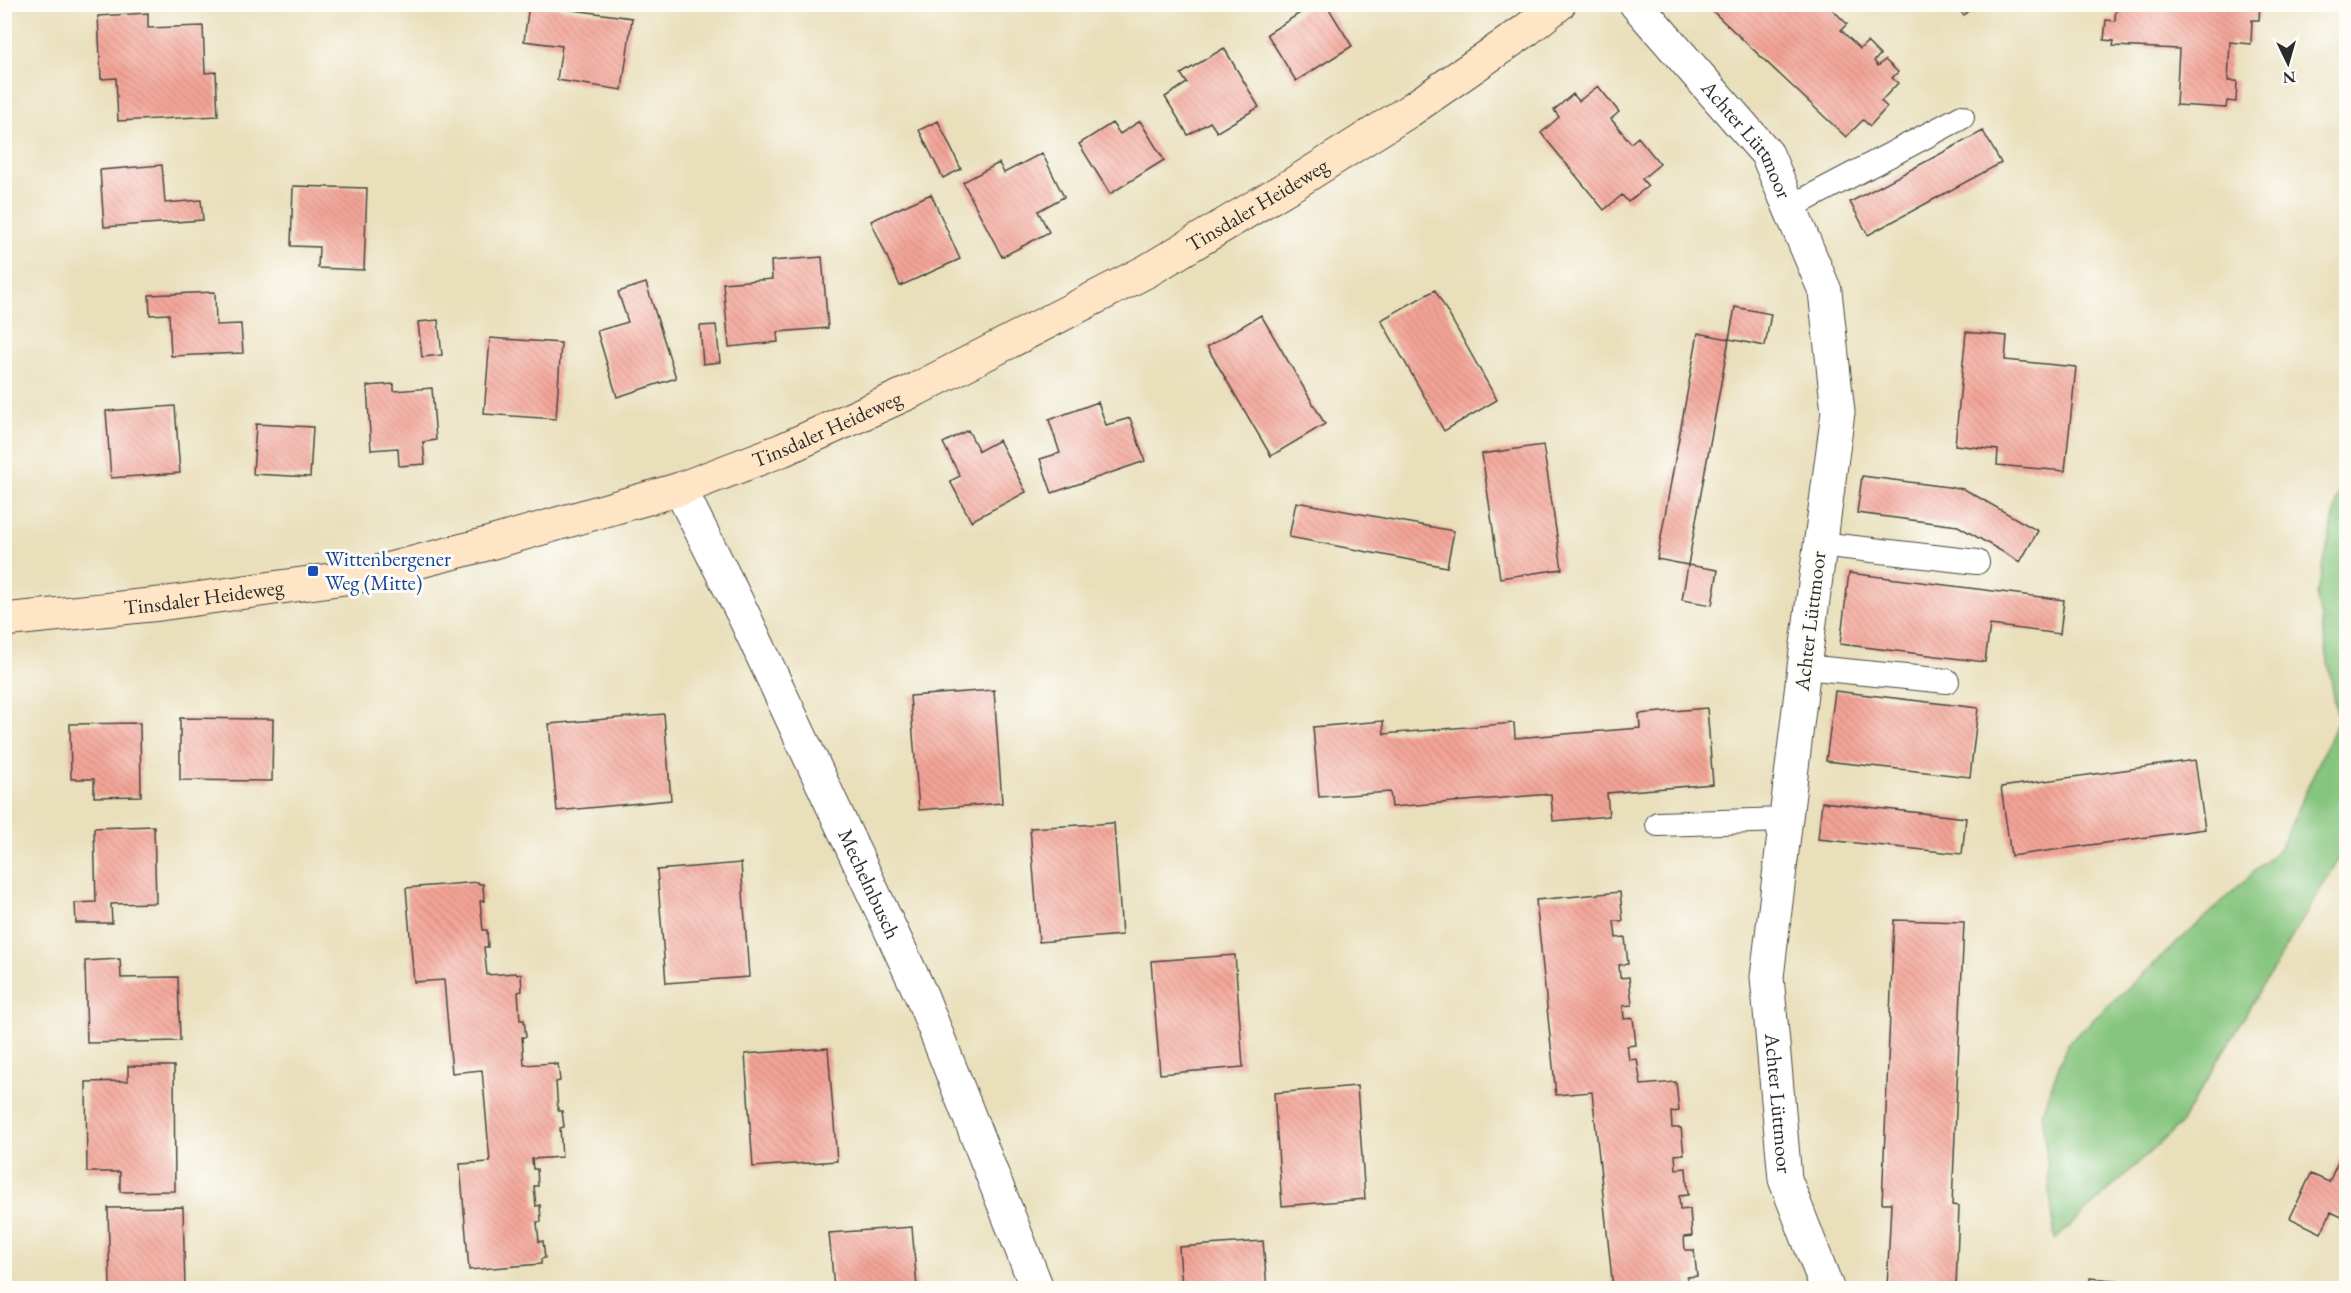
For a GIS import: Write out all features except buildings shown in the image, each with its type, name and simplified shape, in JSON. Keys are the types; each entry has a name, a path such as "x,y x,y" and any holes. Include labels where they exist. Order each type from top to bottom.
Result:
{"street":[{"name":"Tinsdaler Heideweg","path":"4,620 160,604 366,575 495,542 680,489 782,450 918,389 1147,272 1409,111 1525,31 1559,4"},
{"name":"Achter Lüttmoor","path":"1636,4 1767,154 1825,291 1838,412 1804,667 1767,977 1785,1179 1827,1288"},
{"name":"Mechelnbusch","path":"680,489 744,616 922,997 1036,1288"}],"lane":[{"path":"1789,208 1962,117"},
{"path":"1820,544 1977,562"},
{"path":"1804,667 1947,681"},
{"path":"1658,824 1785,820"}],"green space":[{"path":"2346,473 2346,847 2180,1124 2055,1240 2042,1112 2067,1044 2281,847 2338,720 2317,596 2338,497"}],"place":[{"name":"Wittenbergener Weg (Mitte)","path":"313,571"}]}
